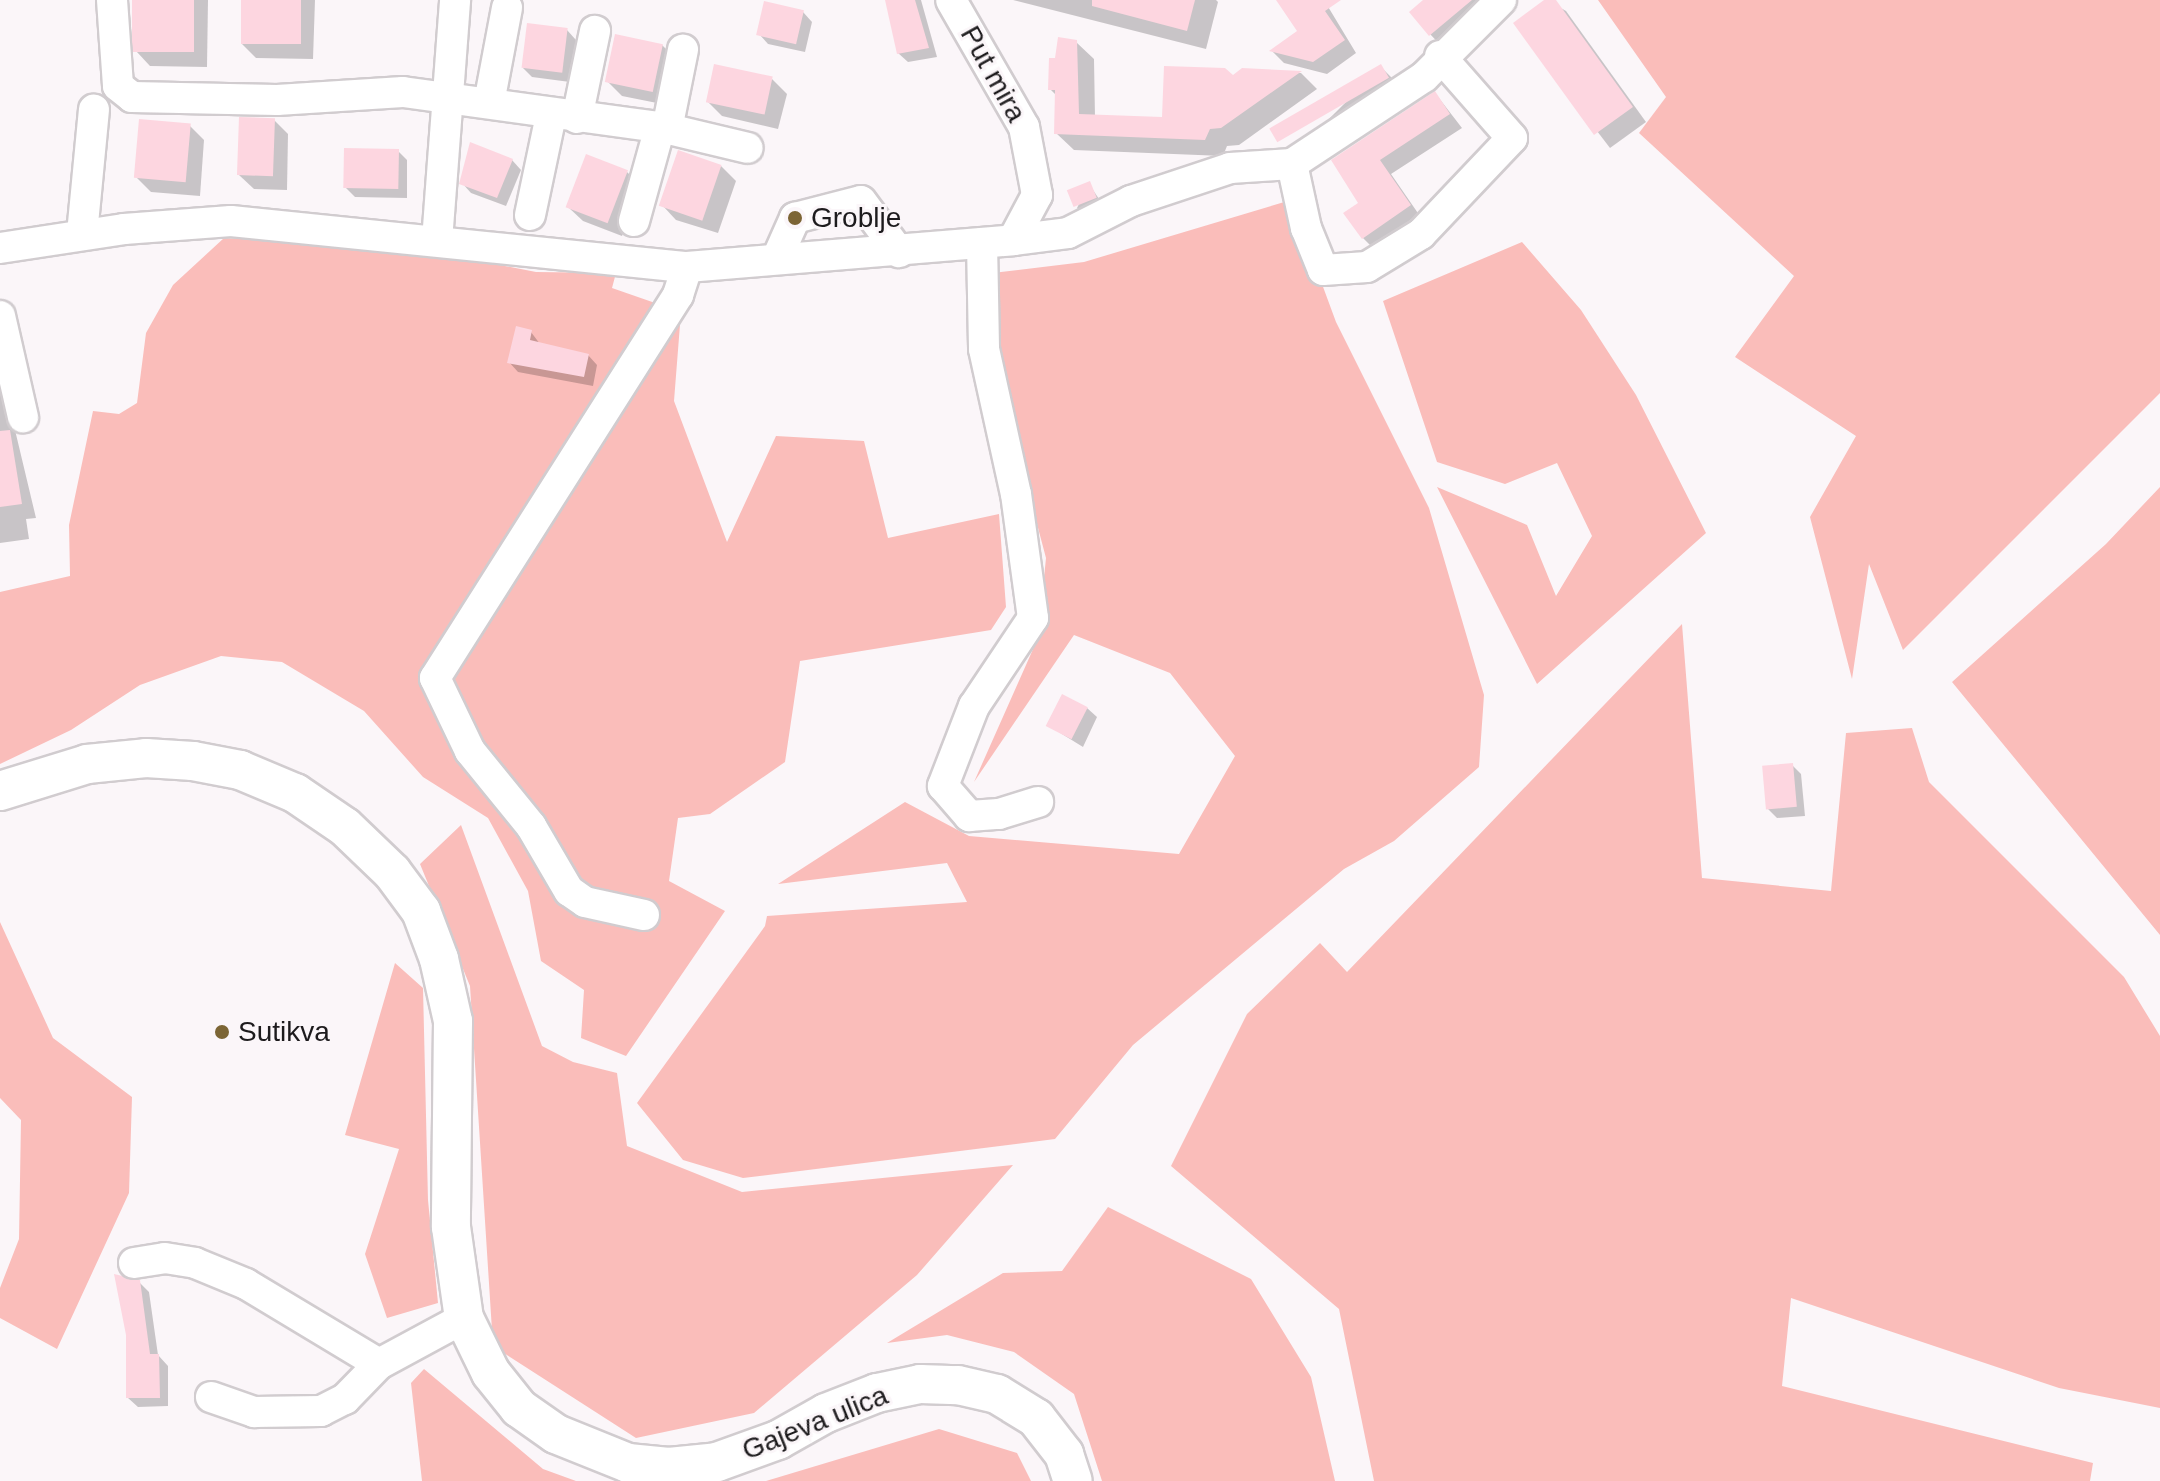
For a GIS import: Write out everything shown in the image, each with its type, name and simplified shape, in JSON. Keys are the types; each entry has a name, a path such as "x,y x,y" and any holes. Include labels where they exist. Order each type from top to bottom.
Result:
{"main road":[{"name":"Gajeva ulica","path":"0,791 87,764 146,758 240,770 295,793 345,827 392,872 421,911 439,959 453,1021 451,1227 464,1318 491,1373 519,1408 594,1453 671,1474 741,1453 877,1393 920,1384 958,1385 997,1394 1036,1418 1064,1454 1073,1481"}],"street":[{"path":"112,0 118,86 132,97 277,100 403,92 564,117 663,128 748,148"},
{"path":"437,241 455,0"},
{"name":"Put mira","path":"951,0 1024,127 1037,195 1013,240"},
{"path":"0,248 82,234 231,221 687,267 778,256 908,251 1068,233 1131,201 1230,168 1292,164 1424,77 1440,56 1501,0"},
{"path":"489,103 507,8"},
{"path":"530,215 595,31"},
{"path":"634,221 683,50"},
{"path":"1292,164 1306,228 1323,270 1367,267 1421,234 1512,138 1440,56"},
{"path":"82,234 94,110"},
{"path":"778,256 795,218 861,201 908,251"},
{"path":"982,243 984,349 1016,494 1033,618 974,706 943,786 969,816 999,814 1038,802"},
{"path":"644,915 585,902 569,891 531,826 470,751 435,678 678,295 687,267"},
{"path":"0,316 23,417"},
{"path":"134,1263 165,1258 195,1263 246,1284 379,1364"},
{"path":"211,1397 254,1412 321,1411 345,1399 379,1364 464,1318"}],"shaded area":[{"path":"1598,0 2160,0 2160,393 1903,650 1869,564 1852,679 1810,517 1856,436 1735,357 1794,276 1639,133 1666,97"},
{"path":"1291,200 1336,322 1429,508 1484,695 1479,767 1394,841 1344,869 1133,1045 1055,1139 743,1178 683,1160 637,1103 765,926 767,916 967,902 947,863 778,884 905,802 969,836 1179,854 1235,756 1170,673 1074,635 974,782 1038,638 1046,558 1015,441 984,274 1084,262"},
{"path":"224,238 411,248 536,272 616,273 612,288 681,312 674,401 727,542 776,436 864,441 888,538 999,514 1006,607 991,630 800,661 785,762 710,814 678,818 669,881 725,911 626,1056 581,1038 584,990 541,961 528,891 488,818 423,777 364,711 282,662 221,656 140,685 71,730 0,764 0,592 70,576 69,525 93,411 119,414 137,403 146,333 173,285"},
{"path":"1522,242 1581,310 1636,395 1706,533 1537,684 1437,487 1527,525 1556,596 1592,536 1557,463 1505,484 1437,462 1383,301"},
{"path":"2160,487 2160,935 1952,682 2106,544"},
{"path":"1682,624 1702,878 1831,891 1846,733 1912,728 1929,782 2124,977 2160,1036 2160,1408 2059,1388 1791,1298 1782,1386 2093,1463 2090,1481 1374,1481 1339,1309 1171,1166 1247,1014 1320,943 1347,972"},
{"path":"461,825 542,1046 573,1062 617,1073 627,1146 742,1192 1013,1165 917,1275 754,1413 636,1438 493,1346 470,986 420,864"},
{"path":"0,922 53,1038 132,1097 129,1193 57,1349 0,1318 0,1288 19,1239 21,1120 0,1098"},
{"path":"395,963 423,988 428,1200 438,1303 387,1318 365,1254 399,1149 345,1135"},
{"path":"1108,1207 1251,1279 1311,1377 1335,1481 1102,1481 1074,1394 1014,1352 947,1335 887,1343 1003,1273 1062,1271"},
{"path":"424,1369 543,1469 576,1481 422,1481 411,1383"},
{"path":"939,1429 1017,1453 1031,1481 766,1481"}],"building":[{"path":"132,0 194,0 194,52 132,52"},
{"path":"241,0 301,0 301,44 241,44"},
{"path":"885,0 915,0 929,48 897,54"},
{"path":"1092,0 1195,0 1187,31 1092,6"},
{"path":"1276,0 1341,0 1325,11 1345,40 1313,62 1269,51 1297,31"},
{"path":"1423,0 1472,0 1429,36 1409,12"},
{"path":"1544,0 1556,0 1633,107 1594,135 1513,23"},
{"path":"764,1 804,10 796,44 756,35"},
{"path":"527,23 568,28 562,73 522,68"},
{"path":"615,34 663,44 653,92 605,82"},
{"path":"1058,37 1077,40 1079,114 1162,117 1164,66 1225,68 1233,75 1242,68 1302,71 1221,128 1210,129 1205,140 1054,134 1055,90 1048,90 1049,58 1055,58"},
{"path":"714,64 773,76 765,115 706,102"},
{"path":"1381,64 1389,78 1277,142 1269,128"},
{"path":"1435,91 1450,114 1380,160 1411,205 1362,239 1343,213 1358,203 1331,160"},
{"path":"239,117 275,118 273,176 237,175"},
{"path":"139,119 191,124 186,182 134,178"},
{"path":"470,142 513,159 497,198 459,184"},
{"path":"344,148 399,149 398,189 343,188"},
{"path":"678,150 721,165 702,221 659,206"},
{"path":"586,154 628,170 608,223 566,207"},
{"path":"1090,181 1097,198 1074,207 1067,190"},
{"path":"516,326 532,330 530,340 589,354 584,377 507,363"},
{"path":"10,430 22,504 0,507 0,431"},
{"path":"1062,694 1088,707 1071,739 1046,726"},
{"path":"1793,763 1797,807 1766,810 1762,766"},
{"path":"114,1274 140,1280 150,1354 159,1354 160,1398 126,1398 126,1335"}],"place":[{"name":"Groblje","path":"795,218"},
{"name":"Sutikva","path":"222,1032"}]}
